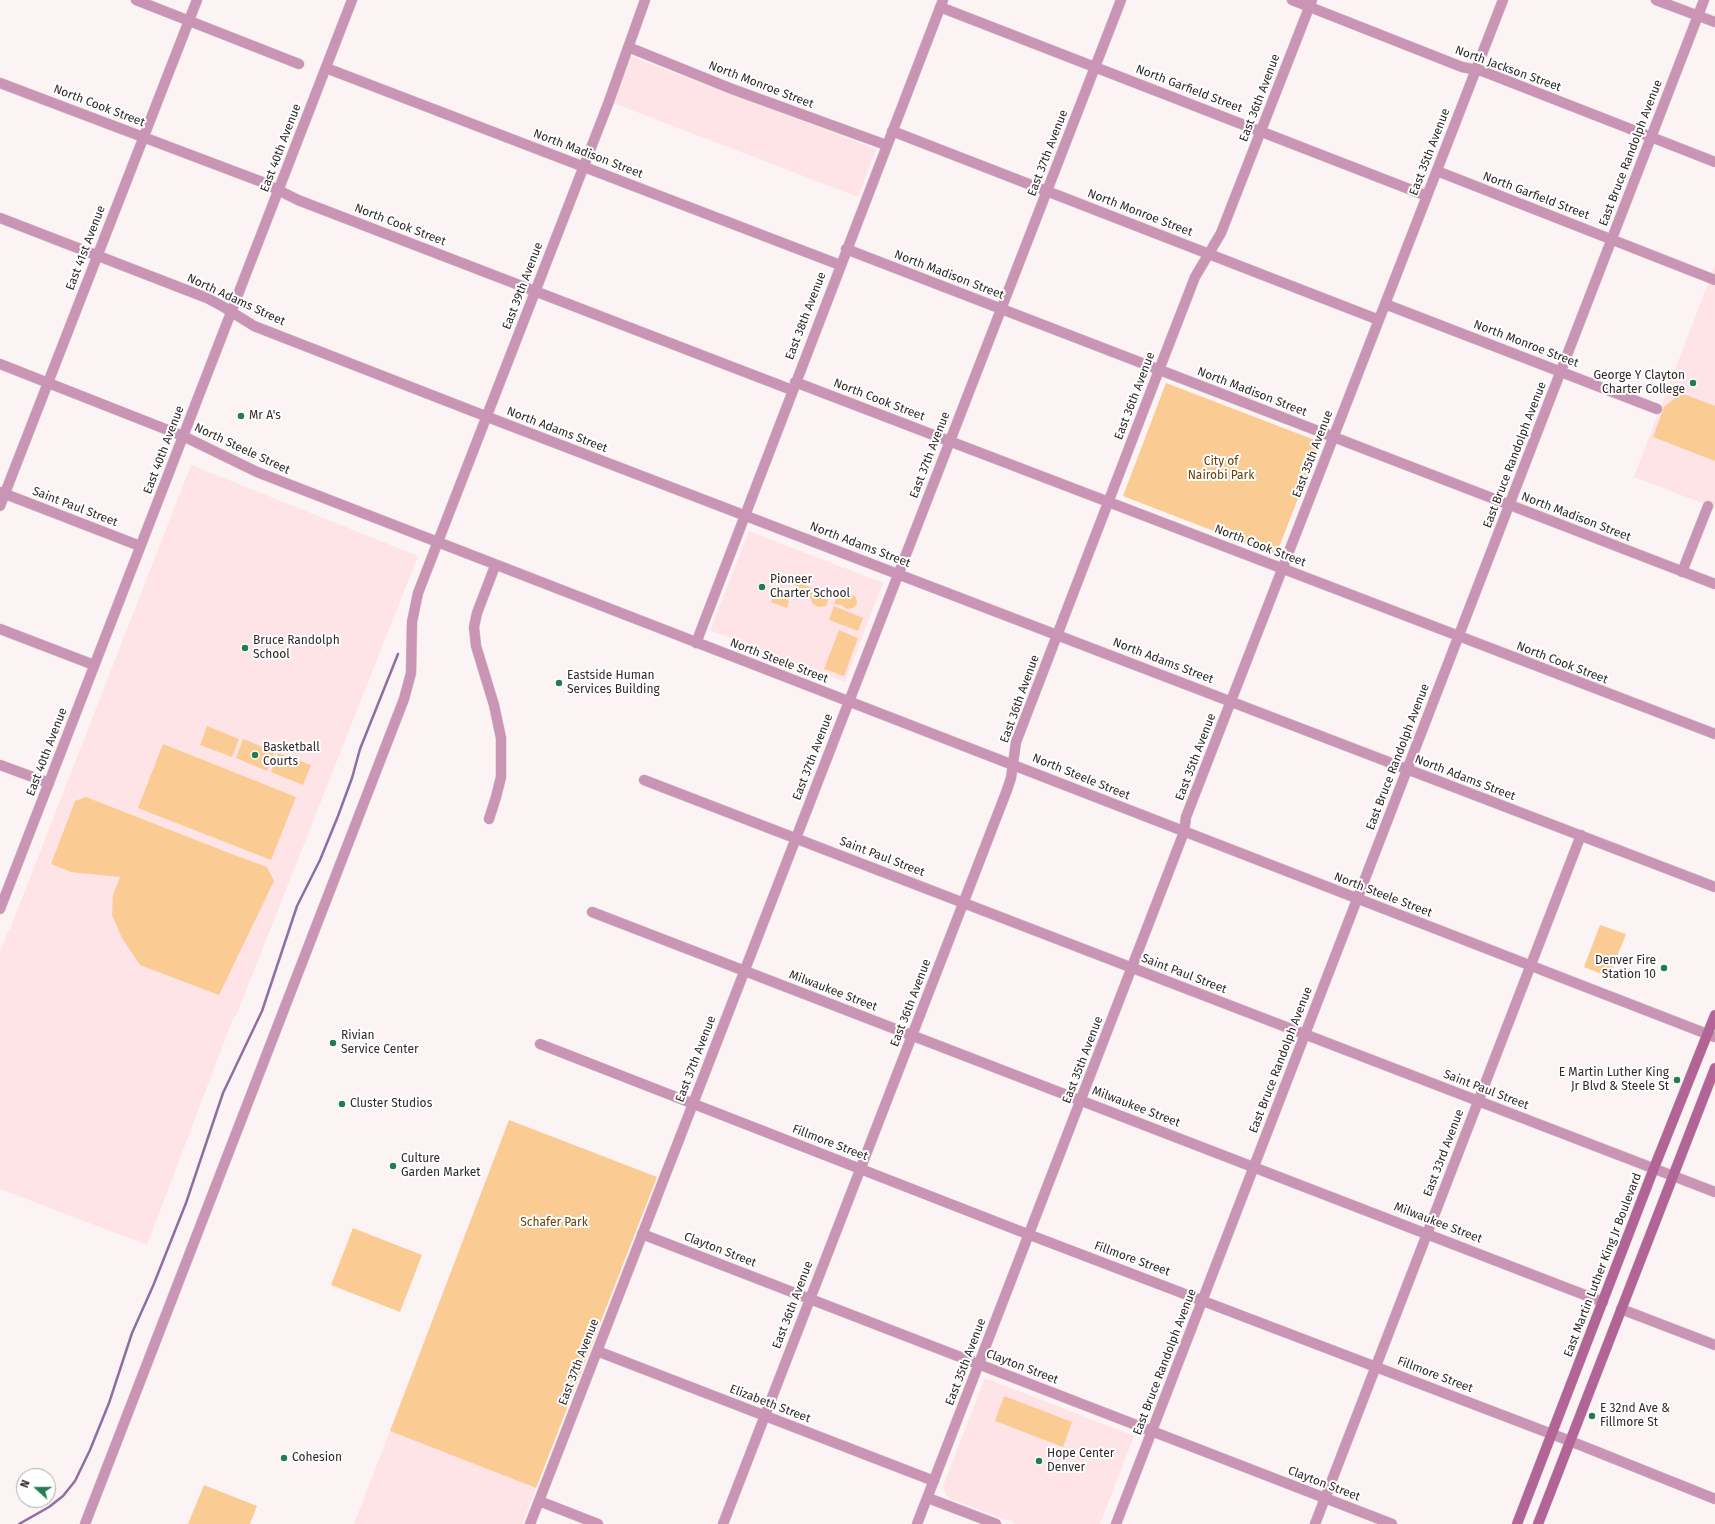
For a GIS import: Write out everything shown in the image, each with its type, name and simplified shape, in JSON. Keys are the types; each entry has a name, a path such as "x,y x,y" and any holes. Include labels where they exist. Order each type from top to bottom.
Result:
{"main road":[{"name":"East Martin Luther King Jr Boulevard","path":"1517,1524 1654,1168 1711,1035 1715,1015"},
{"path":"1538,1524 1715,1068"}],"street":[{"path":"136,0 299,64"},
{"name":"East 41st Avenue","path":"0,506 2,493 48,383 197,0"},
{"name":"East 40th Avenue","path":"1,904 352,0"},
{"name":"East 39th Avenue","path":"85,1524 404,699 412,664 413,612 423,581 608,104 645,0"},
{"name":"East 37th Avenue","path":"530,1524 1121,0"},
{"name":"North Jackson Street","path":"1292,0 1311,3 1462,67 1476,69 1715,162"},
{"name":"East 35th Avenue","path":"917,1524 1184,832 1186,817 1503,0"},
{"path":"1656,0 1715,22"},
{"name":"East Bruce Randolph Avenue","path":"1116,1524 1704,0"},
{"name":"East 36th Avenue","path":"723,1524 809,1298 1007,790 1016,742 1159,370 1195,277 1221,233 1311,3"},
{"name":"North Garfield Street","path":"941,4 1427,196"},
{"name":"East 38th Avenue","path":"696,643 941,4"},
{"name":"North Monroe Street","path":"628,47 740,91 886,145"},
{"name":"North Madison Street","path":"326,68 840,265"},
{"name":"North Cook Street","path":"0,83 262,182 298,200 535,291 794,386 950,441 1458,637 1715,734"},
{"name":"North Monroe Street","path":"892,131 1379,320"},
{"name":"North Garfield Street","path":"1437,171 1715,280"},
{"name":"North Adams Street","path":"0,218 208,298 254,326 1715,887"},
{"name":"North Madison Street","path":"846,249 1715,584"},
{"name":"North Monroe Street","path":"1385,304 1657,409"},
{"name":"North Steele Street","path":"0,364 183,436 257,472 495,566 1013,764 1184,832 1711,1035"},
{"name":"Saint Paul Street","path":"2,493 140,546"},
{"path":"1682,572 1708,506"},
{"path":"490,819 500,777 501,738 494,706 476,646 474,627 477,613 495,566"},
{"path":"0,629 94,665"},
{"path":"0,765 49,783"},
{"name":"Saint Paul Street","path":"644,780 1715,1192"},
{"name":"East 33rd Avenue","path":"1315,1524 1581,835"},
{"name":"Milwaukee Street","path":"592,912 1428,1233 1603,1302"},
{"name":"Fillmore Street","path":"540,1044 693,1105 1203,1299 1552,1434 1715,1499"},
{"name":"Clayton Street","path":"642,1234 1392,1524"},
{"path":"1622,1309 1715,1345"},
{"name":"Elizabeth Street","path":"597,1351 934,1481"},
{"path":"928,1498 996,1524"},
{"path":"539,1501 598,1524"}],"shaded area":[{"path":"630,56 876,149 858,197 613,103"},
{"name":"George Y Clayton Charter College","path":"1715,265 1715,508 1634,477"},
{"path":"191,465 418,556 236,1016 234,1016 147,1245 0,1189 0,952 9,929 81,957 10,929"},
{"path":"749,531 883,583 845,682 710,630"},
{"name":"Hope Center Denver","path":"985,1378 1134,1436 1100,1524 1017,1524 951,1499 946,1495 943,1486"},
{"path":"390,1431 536,1488 522,1524 354,1524"}],"green space":[{"name":"City of Nairobi Park","path":"1166,383 1320,442 1276,555 1123,496"},
{"path":"1681,393 1715,406 1715,461 1653,437 1664,407"},
{"path":"794,581 830,595 826,606 819,607 813,604 810,598 804,596 801,590 795,586"},
{"path":"776,587 781,587 782,591 787,596 789,602 787,608 771,602"},
{"path":"840,590 856,597 857,604 853,608 847,609 841,605 834,604"},
{"path":"834,606 863,618 858,631 829,620"},
{"path":"839,630 858,638 844,676 824,669"},
{"path":"207,726 239,739 232,757 200,745"},
{"name":"Basketball Courts","path":"243,739 275,752 267,771 236,758"},
{"path":"163,744 296,797 271,860 138,808"},
{"path":"278,753 311,765 303,785 271,772"},
{"path":"86,797 267,867 274,881 219,995 140,965 122,938 112,915 113,895 120,877 71,872 51,864 75,801"},
{"path":"1600,925 1626,934 1609,977 1584,967"},
{"name":"Schafer Park","path":"509,1120 657,1177 536,1488 390,1431"},
{"path":"353,1228 422,1255 400,1312 331,1285"},
{"path":"1004,1396 1072,1422 1063,1447 995,1421"},
{"path":"204,1485 257,1506 250,1524 188,1524"}],"waterway":[{"path":"19,1524 49,1507 63,1496 75,1481 90,1450 109,1403 132,1333 153,1286 186,1203 223,1093 262,1011 297,906 320,860 338,816 352,778 360,749 398,654"}],"place":[{"name":"George Y Clayton Charter College","path":"1693,383"},
{"name":"Mr A's","path":"241,416"},
{"name":"Pioneer Charter School","path":"762,587"},
{"name":"Bruce Randolph School","path":"245,648"},
{"name":"Eastside Human Services Building","path":"559,683"},
{"name":"Basketball Courts","path":"255,755"},
{"name":"Denver Fire Station 10","path":"1664,968"},
{"name":"Rivian Service Center","path":"333,1043"},
{"name":"E Martin Luther King Jr Blvd & Steele St","path":"1677,1080"},
{"name":"Cluster Studios","path":"342,1104"},
{"name":"Culture Garden Market","path":"393,1166"},
{"name":"E 32nd Ave & Fillmore St","path":"1592,1416"},
{"name":"Cohesion","path":"284,1458"},
{"name":"Hope Center Denver","path":"1039,1461"}]}
